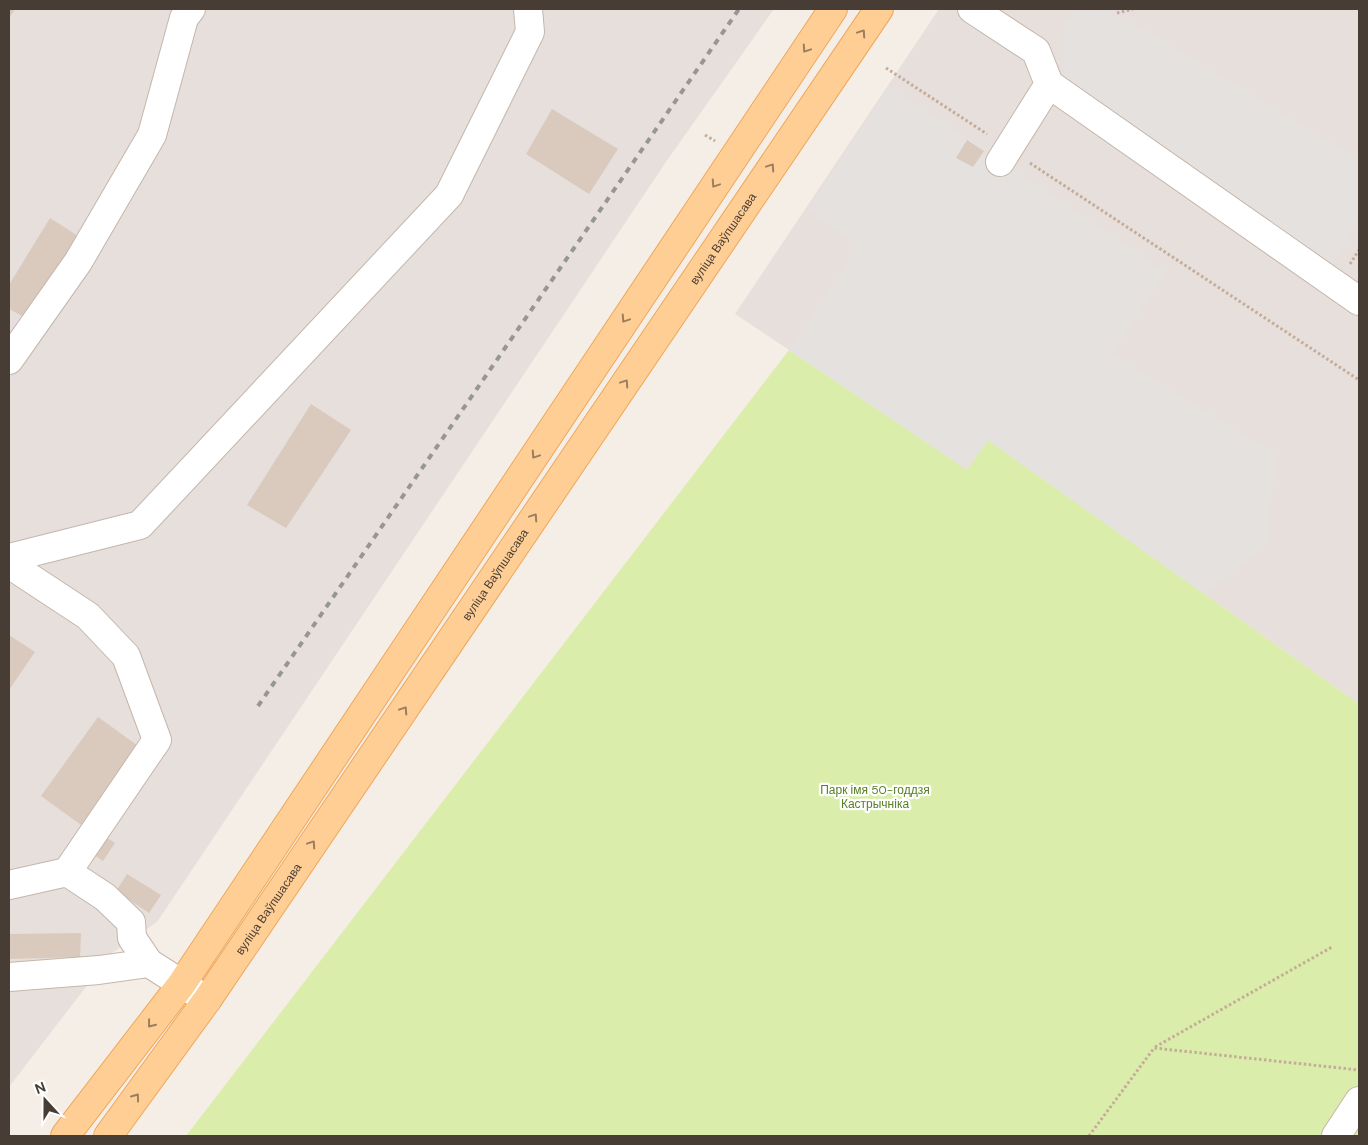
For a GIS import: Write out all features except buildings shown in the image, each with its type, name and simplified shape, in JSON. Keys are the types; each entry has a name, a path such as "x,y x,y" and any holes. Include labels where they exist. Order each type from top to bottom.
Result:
{"main road":[{"path":"65,1136 181,985 833,9"},
{"name":"вуліца Ваўпшасава","path":"108,1136 206,1000 879,9"}],"lane":[{"path":"9,558 140,525 449,194 530,32 528,9"},
{"path":"972,9 1036,51 1049,84 1359,300"},
{"path":"9,360 78,262 152,135 182,12"},
{"path":"1007,145 1049,84"},
{"path":"9,564 88,616 126,656 157,740 67,872 9,885"},
{"path":"67,872 105,897 131,922 132,938 149,963 206,1000"},
{"path":"9,977 99,970 149,963"},
{"path":"1336,1136 1359,1101"}],"path":[{"path":"1118,13 1133,9"},
{"path":"886,68 1007,145 1359,380"},
{"path":"1089,1136 1154,1048 1332,947"},
{"path":"1154,1048 1359,1070"}],"shaded area":[{"path":"9,9 774,9 668,159 157,922 112,953 9,1087"},
{"path":"939,9 1359,9 1359,704 988,440 968,469 735,314"},
{"path":"1082,9 1111,9 1359,160 1359,220 1327,272 1063,90 1064,22"},
{"path":"889,87 1166,273 1112,354 1277,455 1265,547 1204,594 988,440 967,470 789,350 859,245 807,210"}],"green space":[{"name":"Парк імя 50-годдзя Кастрычніка","path":"789,350 967,469 988,440 1359,704 1359,1136 186,1136"}],"railway":[{"path":"258,706 739,9"}]}
